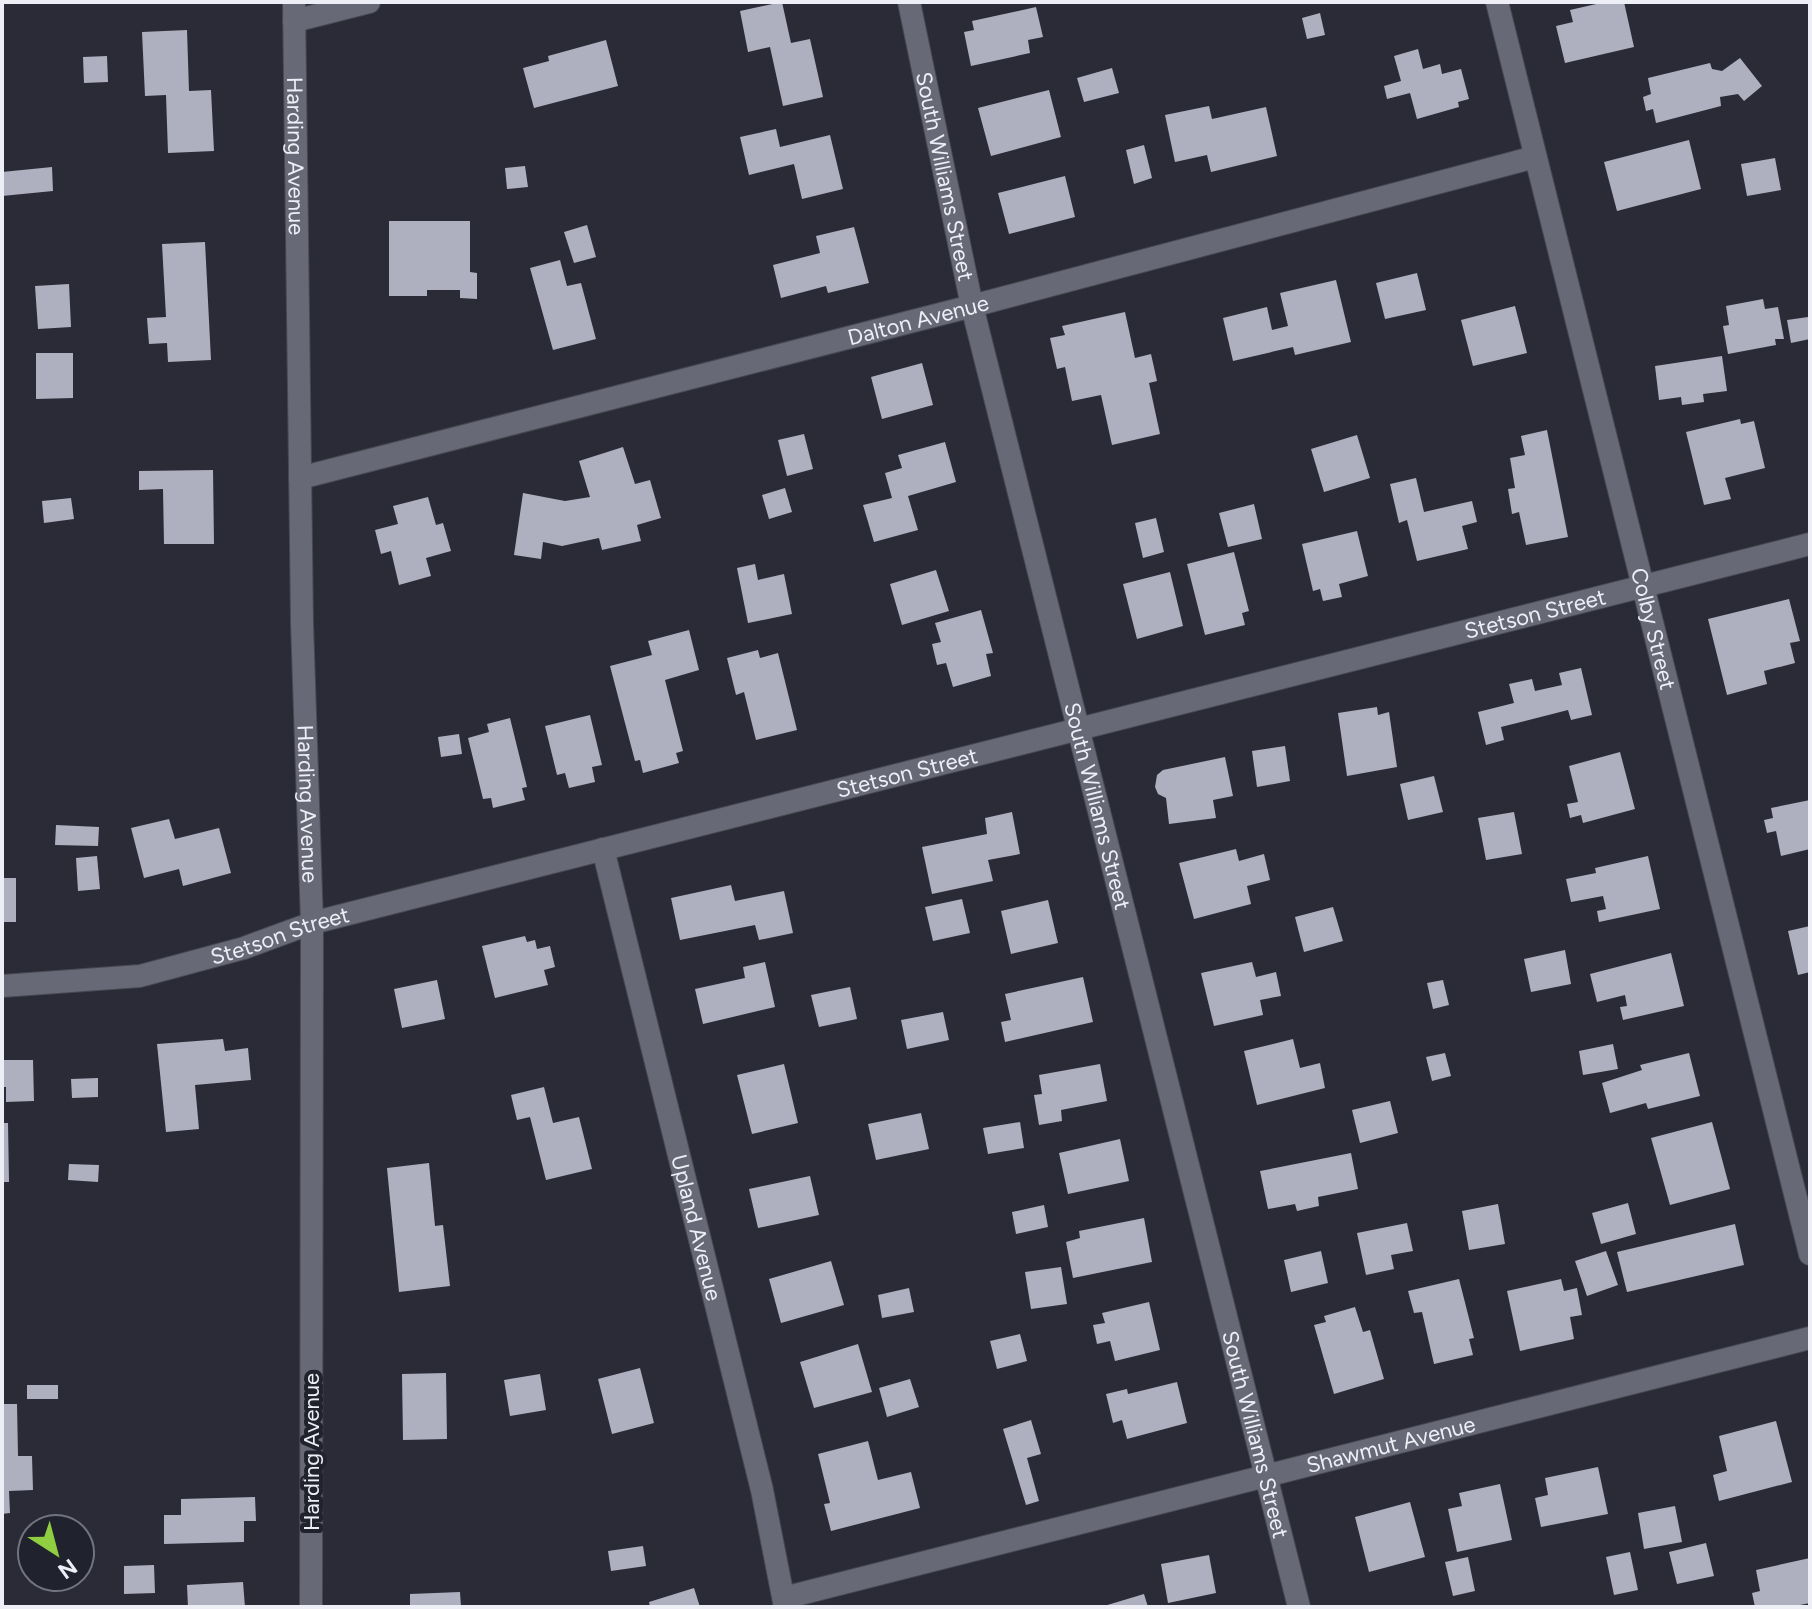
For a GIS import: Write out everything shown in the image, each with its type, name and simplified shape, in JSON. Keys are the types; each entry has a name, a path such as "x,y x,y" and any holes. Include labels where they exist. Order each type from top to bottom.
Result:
{"street":[{"path":"294,12 369,2"},
{"name":"South Williams Street","path":"909,2 972,306 1299,1607"},
{"name":"Colby Street","path":"1497,2 1810,1254"},
{"name":"Harding Avenue","path":"294,12 302,623 312,923 311,1607"},
{"name":"Dalton Avenue","path":"300,478 972,306 1535,157"},
{"name":"Stetson Street","path":"2,986 140,976 244,948 312,923 1810,544"},
{"name":"Upland Avenue","path":"603,849 762,1490 784,1603"},
{"name":"Shawmut Avenue","path":"784,1603 1266,1476 1810,1338"}],"building":[{"path":"782,2 791,43 810,39 823,97 783,106 770,47 748,52 740,11"},
{"path":"1605,2 1624,2 1634,47 1565,63 1556,26 1573,22 1570,10"},
{"path":"1036,7 1043,37 1028,40 1030,53 971,66 964,32 974,30 972,21"},
{"path":"1320,13 1325,35 1307,39 1302,18"},
{"path":"187,30 189,91 211,90 214,151 168,153 166,95 145,96 142,32"},
{"path":"606,40 618,86 534,108 523,68 549,61 548,56"},
{"path":"1418,49 1423,69 1440,64 1442,74 1461,69 1469,99 1458,102 1459,107 1417,119 1410,93 1387,99 1384,86 1401,81 1394,56"},
{"path":"107,56 108,82 84,83 83,57"},
{"path":"1740,58 1762,86 1744,101 1738,94 1720,97 1721,106 1656,123 1653,109 1646,111 1643,97 1651,94 1648,78 1710,63 1712,69 1722,71"},
{"path":"1112,68 1119,93 1084,102 1077,78"},
{"path":"1049,90 1061,137 991,156 978,108"},
{"path":"1209,106 1212,119 1266,107 1277,156 1211,172 1207,155 1175,162 1165,115"},
{"path":"776,129 780,147 830,135 843,189 802,199 794,164 749,175 740,137"},
{"path":"1689,140 1701,189 1617,211 1604,162"},
{"path":"1144,145 1152,178 1134,184 1126,150"},
{"path":"1775,158 1781,190 1747,196 1741,164"},
{"path":"525,166 528,187 507,189 505,168"},
{"path":"52,167 53,191 2,196 2,172"},
{"path":"1065,176 1075,217 1009,234 998,193"},
{"path":"389,221 470,221 470,272 477,273 477,299 460,298 460,290 427,290 427,296 389,296"},
{"path":"587,225 596,257 574,263 564,232"},
{"path":"854,227 869,283 828,293 826,286 781,298 773,265 820,253 816,236"},
{"path":"205,242 211,360 168,362 167,343 149,344 147,318 166,317 162,244"},
{"path":"560,260 567,286 581,283 596,339 553,350 530,268"},
{"path":"1417,273 1426,310 1385,319 1376,283"},
{"path":"1336,280 1351,342 1295,355 1293,347 1233,361 1223,318 1267,307 1272,330 1288,326 1280,293"},
{"path":"69,284 71,327 38,329 35,286"},
{"path":"1763,299 1765,309 1778,307 1784,339 1775,339 1776,345 1728,354 1723,326 1729,325 1726,306"},
{"path":"1515,306 1527,353 1473,366 1461,320"},
{"path":"1125,312 1135,358 1151,354 1157,381 1149,383 1160,434 1112,445 1101,395 1072,401 1065,367 1057,369 1050,338 1065,335 1062,326"},
{"path":"1808,317 1810,339 1791,343 1787,320"},
{"path":"36,353 73,353 73,398 36,399"},
{"path":"1722,356 1727,391 1703,394 1704,402 1682,405 1681,397 1659,400 1655,366"},
{"path":"922,363 933,405 882,419 871,377"},
{"path":"1740,419 1741,424 1754,421 1765,468 1725,478 1731,499 1704,505 1686,432"},
{"path":"1547,430 1568,537 1526,545 1519,512 1512,514 1508,489 1515,488 1510,458 1525,455 1521,436"},
{"path":"804,434 813,469 787,476 778,440"},
{"path":"1357,435 1370,478 1324,492 1311,449"},
{"path":"945,442 956,482 908,496 918,530 874,542 863,505 892,498 885,473 902,468 898,455"},
{"path":"623,447 635,484 650,480 661,518 637,525 641,541 602,550 599,538 562,546 543,542 541,559 514,555 523,493 565,501 590,497 579,461"},
{"path":"213,470 214,544 164,544 163,489 139,490 139,471"},
{"path":"1416,478 1424,512 1472,501 1477,522 1462,526 1468,549 1417,561 1407,520 1399,523 1390,484"},
{"path":"785,488 792,512 769,519 762,495"},
{"path":"428,497 436,525 443,523 451,551 426,558 431,576 399,585 391,551 381,554 375,530 398,524 393,506"},
{"path":"71,498 74,519 44,523 42,501"},
{"path":"1254,504 1262,539 1228,547 1219,513"},
{"path":"1156,518 1164,552 1143,558 1135,523"},
{"path":"1357,531 1368,576 1339,584 1342,597 1323,601 1320,589 1313,591 1302,544"},
{"path":"1234,552 1249,611 1242,613 1245,625 1205,635 1187,564"},
{"path":"755,564 758,580 784,574 792,614 748,623 737,568"},
{"path":"936,570 949,611 902,625 890,584"},
{"path":"1170,572 1183,626 1137,639 1123,584"},
{"path":"1789,599 1800,641 1790,643 1795,663 1764,671 1767,684 1727,695 1708,619"},
{"path":"981,610 993,653 986,654 991,676 953,687 946,663 937,665 932,644 941,642 935,623"},
{"path":"689,630 699,670 665,680 683,751 676,753 679,763 643,773 640,760 635,761 610,666 652,655 648,641"},
{"path":"758,650 760,658 778,653 797,730 756,740 744,692 736,695 727,658"},
{"path":"1581,668 1592,715 1571,720 1568,710 1501,727 1504,740 1486,745 1478,712 1514,703 1509,684 1532,679 1535,691 1562,685 1559,673"},
{"path":"1377,707 1378,715 1389,712 1397,767 1347,776 1338,713"},
{"path":"590,715 602,765 592,767 595,782 569,788 565,773 557,775 545,726"},
{"path":"510,718 527,787 522,788 525,800 493,808 491,798 483,799 468,738 489,732 487,724"},
{"path":"459,734 462,754 441,757 438,737"},
{"path":"1285,746 1290,781 1257,787 1252,751"},
{"path":"1620,752 1635,809 1583,823 1581,815 1570,818 1567,804 1578,802 1569,766"},
{"path":"1225,757 1233,796 1213,800 1216,818 1169,824 1166,798 1158,794 1155,787 1157,775 1163,770"},
{"path":"1434,776 1443,812 1408,820 1400,784"},
{"path":"1810,800 1810,849 1781,856 1776,831 1767,833 1764,820 1773,818 1771,808"},
{"path":"1012,812 1020,854 988,860 993,881 932,894 922,847 987,834 985,818"},
{"path":"1514,812 1522,854 1486,860 1478,818"},
{"path":"169,819 175,839 219,828 231,873 183,886 179,869 144,878 131,828"},
{"path":"56,825 99,827 98,846 55,845"},
{"path":"1236,849 1239,861 1264,854 1270,880 1247,886 1251,904 1194,919 1179,863"},
{"path":"97,856 100,889 78,891 76,858"},
{"path":"1648,856 1660,909 1599,922 1597,911 1606,909 1603,896 1571,902 1566,879 1596,873 1595,868"},
{"path":"2,878 16,878 16,922 2,922"},
{"path":"731,885 735,901 784,891 793,933 759,940 755,925 680,940 671,898"},
{"path":"962,899 970,933 933,941 925,907"},
{"path":"1048,900 1058,943 1011,954 1001,911"},
{"path":"1333,907 1343,941 1304,952 1295,917"},
{"path":"1810,926 1810,972 1798,975 1788,931"},
{"path":"525,936 527,942 535,940 537,949 550,946 555,967 544,970 548,985 495,998 482,946"},
{"path":"1565,950 1571,984 1531,992 1524,959"},
{"path":"1671,953 1684,1006 1623,1020 1620,1007 1627,1006 1625,995 1597,1002 1590,974"},
{"path":"765,962 775,1007 703,1024 695,989 745,978 743,967"},
{"path":"1252,962 1256,977 1276,972 1281,996 1260,1000 1263,1015 1214,1026 1201,973"},
{"path":"1083,977 1093,1022 1005,1042 1001,1022 1011,1020 1005,994"},
{"path":"437,980 445,1019 402,1028 394,989"},
{"path":"1443,980 1449,1005 1433,1009 1427,983"},
{"path":"850,987 857,1019 819,1027 811,995"},
{"path":"943,1012 949,1040 907,1049 901,1020"},
{"path":"223,1039 225,1051 248,1048 251,1080 195,1085 199,1129 166,1132 157,1044"},
{"path":"1293,1039 1300,1068 1320,1063 1325,1088 1257,1105 1244,1051"},
{"path":"1613,1044 1618,1069 1583,1075 1579,1051"},
{"path":"1445,1053 1451,1076 1432,1081 1426,1057"},
{"path":"1689,1053 1700,1096 1648,1109 1646,1103 1610,1113 1602,1083 1642,1070 1640,1065"},
{"path":"2,1060 33,1060 34,1101 6,1102 6,1087 2,1087"},
{"path":"784,1064 798,1123 752,1134 737,1075"},
{"path":"1100,1064 1107,1101 1061,1110 1062,1121 1039,1125 1034,1095 1042,1094 1039,1075"},
{"path":"98,1078 98,1097 72,1098 71,1079"},
{"path":"544,1087 553,1123 579,1117 592,1169 546,1180 530,1117 517,1120 511,1095"},
{"path":"1390,1101 1398,1133 1360,1143 1352,1110"},
{"path":"921,1113 929,1149 876,1160 868,1124"},
{"path":"1020,1122 1024,1148 988,1154 983,1128"},
{"path":"1712,1122 1730,1189 1670,1205 1651,1138"},
{"path":"2,1123 8,1123 9,1182 2,1182"},
{"path":"1120,1139 1129,1181 1068,1194 1059,1153"},
{"path":"1351,1153 1358,1189 1318,1197 1319,1206 1297,1211 1295,1204 1268,1209 1260,1171"},
{"path":"429,1163 435,1226 443,1225 450,1286 399,1292 387,1168"},
{"path":"69,1164 99,1165 98,1182 68,1180"},
{"path":"810,1176 819,1215 758,1228 749,1189"},
{"path":"1628,1203 1636,1234 1601,1244 1592,1213"},
{"path":"1498,1204 1505,1244 1469,1250 1462,1211"},
{"path":"1044,1205 1048,1227 1016,1234 1012,1212"},
{"path":"1144,1218 1152,1262 1073,1278 1066,1242 1080,1238 1079,1231"},
{"path":"1407,1223 1413,1251 1391,1255 1394,1269 1366,1275 1357,1233"},
{"path":"1735,1224 1744,1265 1627,1292 1617,1252"},
{"path":"1321,1251 1328,1283 1291,1292 1284,1260"},
{"path":"1606,1251 1618,1285 1587,1296 1575,1261"},
{"path":"831,1261 844,1305 781,1323 769,1279"},
{"path":"1061,1267 1067,1304 1031,1309 1025,1272"},
{"path":"1459,1279 1474,1338 1469,1339 1473,1355 1434,1364 1422,1312 1414,1313 1408,1291"},
{"path":"1561,1279 1564,1291 1577,1288 1582,1315 1570,1317 1574,1339 1520,1351 1507,1291"},
{"path":"909,1288 914,1312 882,1318 878,1295"},
{"path":"1149,1302 1160,1350 1115,1361 1110,1341 1097,1344 1093,1325 1105,1323 1102,1313"},
{"path":"1355,1307 1363,1332 1370,1330 1384,1379 1334,1394 1314,1325 1326,1322 1324,1316"},
{"path":"1020,1334 1027,1361 997,1369 990,1341"},
{"path":"858,1344 872,1392 814,1408 800,1362"},
{"path":"640,1368 654,1423 612,1434 598,1379"},
{"path":"446,1373 447,1439 403,1440 402,1374"},
{"path":"540,1374 546,1410 510,1416 504,1380"},
{"path":"910,1379 919,1407 887,1417 879,1388"},
{"path":"1177,1382 1187,1423 1127,1439 1122,1420 1113,1423 1106,1394 1127,1389 1128,1394"},
{"path":"27,1385 58,1385 58,1399 27,1399"},
{"path":"2,1404 17,1404 18,1456 32,1456 33,1490 9,1491 10,1513 2,1514"},
{"path":"1031,1420 1041,1454 1027,1458 1039,1501 1026,1505 1003,1429"},
{"path":"1776,1421 1792,1482 1719,1501 1713,1475 1727,1471 1719,1436"},
{"path":"868,1441 878,1480 911,1472 920,1508 831,1531 824,1504 830,1503 818,1454"},
{"path":"1598,1467 1608,1514 1541,1527 1535,1498 1548,1495 1545,1478"},
{"path":"1500,1484 1512,1540 1457,1552 1448,1509 1462,1506 1459,1493"},
{"path":"255,1497 256,1521 244,1521 244,1542 164,1544 164,1515 181,1515 181,1499"},
{"path":"1410,1502 1425,1557 1369,1572 1355,1517"},
{"path":"1675,1506 1682,1542 1644,1549 1638,1513"},
{"path":"1706,1543 1714,1576 1677,1584 1669,1552"},
{"path":"643,1546 646,1566 611,1571 608,1551"},
{"path":"1630,1552 1638,1590 1614,1595 1606,1557"},
{"path":"1209,1555 1216,1593 1168,1603 1161,1564"},
{"path":"1468,1557 1475,1591 1453,1596 1445,1562"},
{"path":"1810,1558 1810,1603 1790,1607 1755,1607 1752,1593 1760,1591 1756,1570"},
{"path":"154,1565 155,1593 124,1594 124,1566"},
{"path":"243,1582 245,1607 188,1607 187,1585"},
{"path":"694,1588 700,1607 650,1607 649,1602"},
{"path":"460,1592 461,1607 410,1607 410,1594"},
{"path":"1144,1594 1148,1607 1104,1607 1104,1606"}]}
